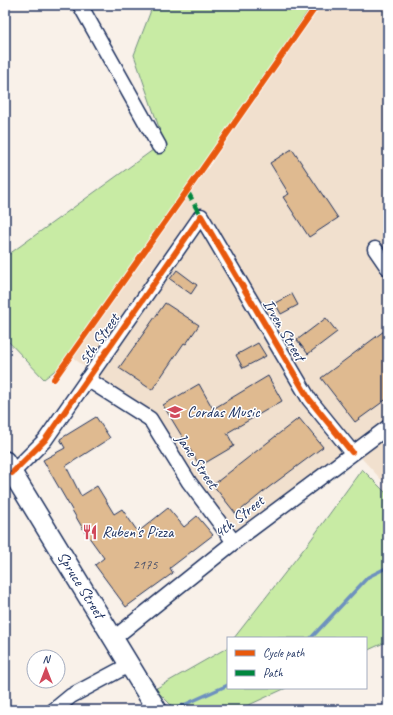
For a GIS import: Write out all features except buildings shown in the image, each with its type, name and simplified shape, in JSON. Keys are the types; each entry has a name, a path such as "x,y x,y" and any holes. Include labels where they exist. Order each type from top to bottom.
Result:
{"street":[{"path":"80,5 159,146"},
{"name":"5th Street","path":"9,467 45,440 201,216"},
{"name":"Irven Street","path":"201,216 309,400 352,452"},
{"path":"375,249 388,268"},
{"name":"Jane Street","path":"87,379 150,419 189,482 234,542"},
{"name":"4th Street","path":"114,638 234,542 352,452 388,427"},
{"name":"Spruce Street","path":"9,467 114,638 156,710"},
{"path":"54,710 70,696 129,665"}],"shaded area":[{"path":"312,5 388,5 388,487 355,451 237,539 146,414 72,357 126,282"}],"green space":[{"path":"153,5 312,5 126,282 72,357 44,379 5,338 5,257 164,142 134,55"},
{"path":"362,469 386,493 388,492 388,641 367,651 367,637 235,637 310,541"},
{"path":"227,647 227,689 284,689 238,710 176,710 155,689"}],"waterway":[{"path":"312,637 368,577 388,567"},
{"path":"175,709 227,685"}],"marked path":[{"path":"187,191 201,216"}],"cycle path":[{"path":"54,379 317,5"},
{"path":"12,473 45,440 201,216 309,399 352,452"}],"place":[{"name":"Cordas Music","path":"175,412"},
{"name":"Ruben's Pizza","path":"90,532"}]}
